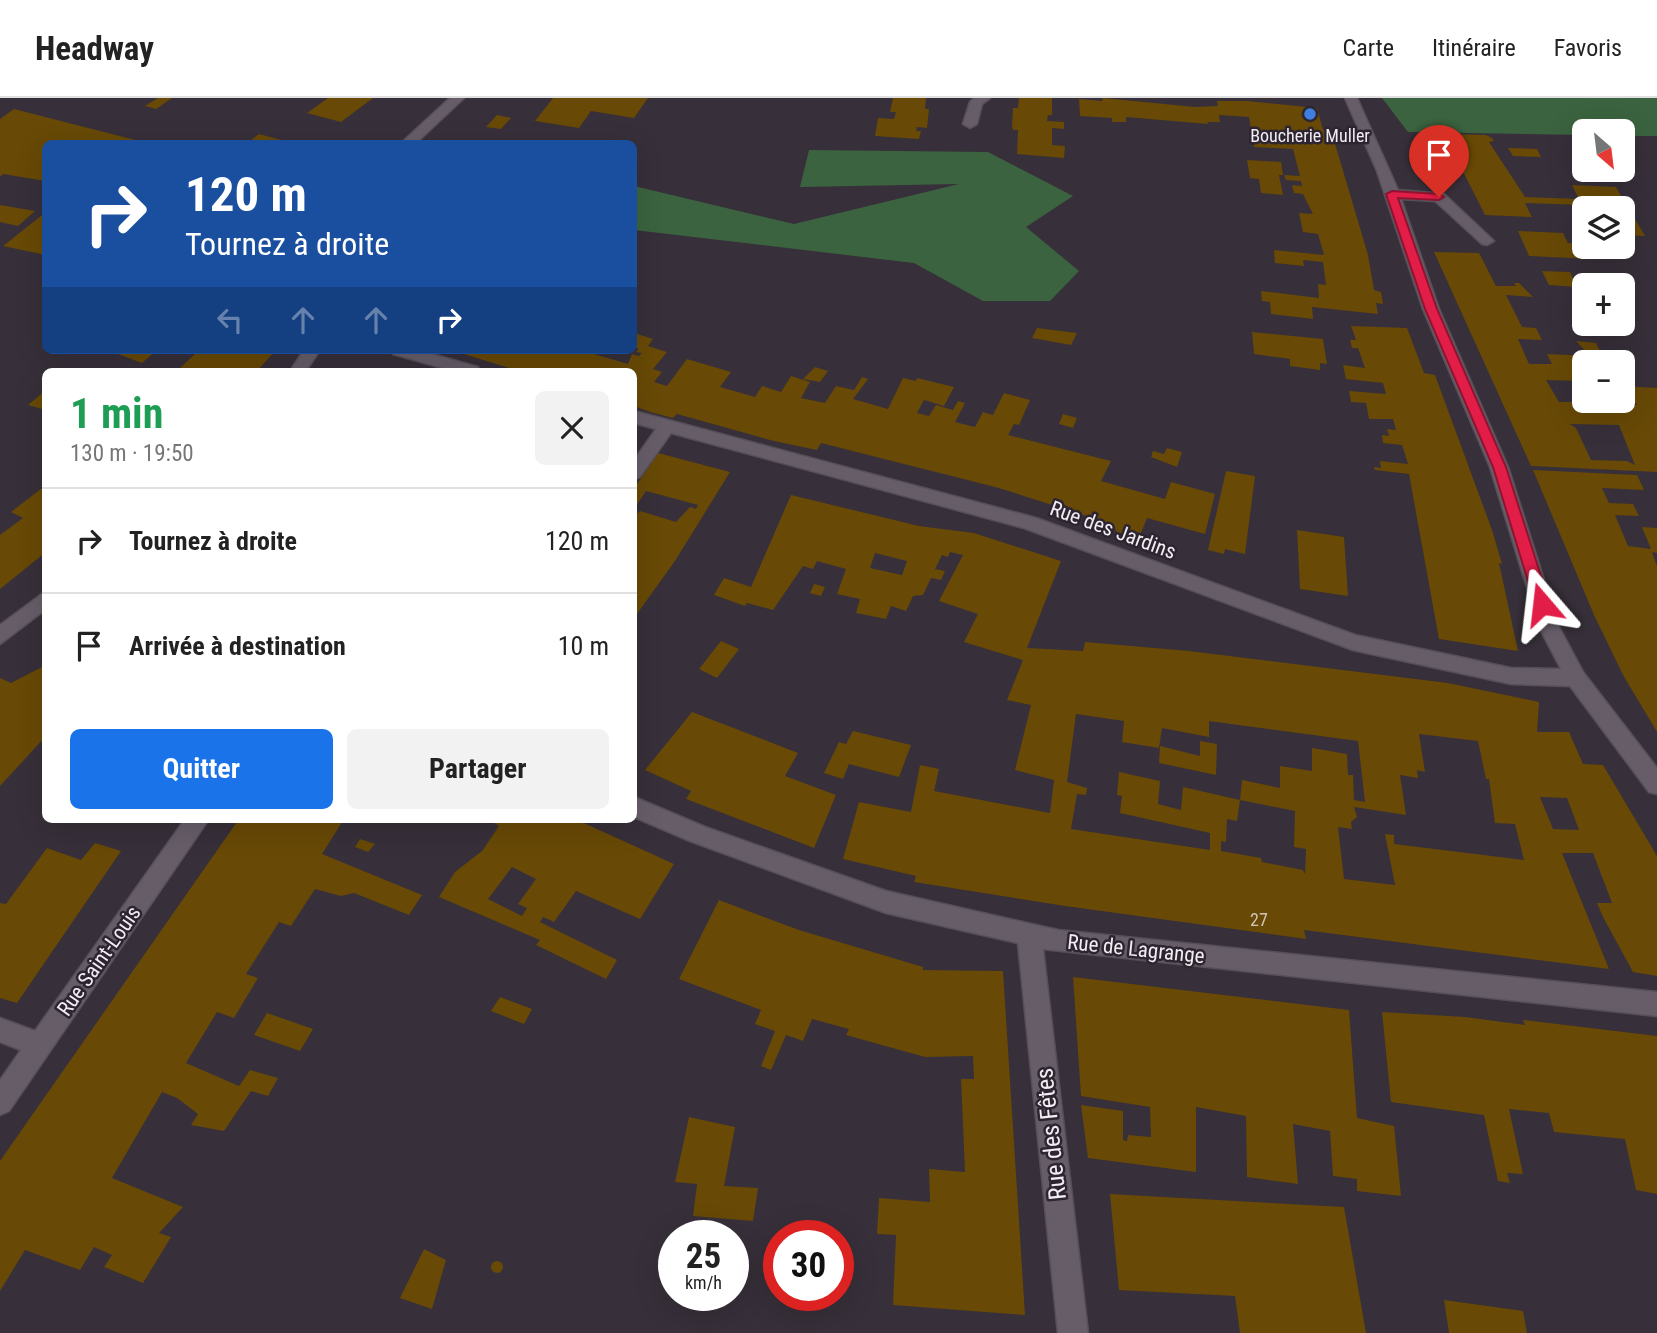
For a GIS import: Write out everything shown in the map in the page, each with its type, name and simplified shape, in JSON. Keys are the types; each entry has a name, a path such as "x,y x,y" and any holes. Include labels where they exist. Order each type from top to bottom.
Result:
{"street":[{"path":"411,140 458,98"},
{"path":"970,124 976,102 984,98"},
{"path":"1351,98 1392,194 1431,309 1499,467 1549,627 1576,678 1657,785"},
{"path":"1392,194 1439,197 1487,241"},
{"path":"413,354 462,368"},
{"name":"Rue des Jardins","path":"637,418 1029,523 1353,642 1511,676 1576,678"},
{"path":"637,469 666,427"},
{"path":"0,636 42,601"},
{"name":"Rue de Lagrange","path":"637,808 698,834 886,902 1058,941 1657,1004"},
{"name":"Rue Saint-Louis","path":"0,1102 195,823"},
{"name":"Rue des Fêtes","path":"1029,935 1073,1333"},
{"path":"0,1030 40,1045"}],"green space":[{"path":"1382,98 1657,98 1657,136 1635,136 1635,119 1572,119 1572,135 1408,132"},
{"path":"809,150 988,152 1073,196 1026,227 1079,271 1050,301 983,301 914,263 637,230 637,187 794,224 959,184 800,187"}],"building":[{"path":"158,98 172,98 156,109 145,106"},
{"path":"328,98 373,98 341,122 307,113"},
{"path":"553,98 648,98 634,118 591,111 579,128 535,121"},
{"path":"893,98 926,98 925,109 929,109 927,128 917,127 916,131 921,131 919,139 875,136 878,118 894,119 896,112 890,112"},
{"path":"1019,98 1052,98 1052,115 1048,115 1047,121 1064,122 1064,129 1052,128 1052,145 1065,146 1064,158 1017,154 1018,130 1013,130 1012,126 1013,108 1018,108"},
{"path":"1103,98 1195,107 1218,106 1217,101 1247,101 1317,108 1323,130 1331,130 1368,255 1374,290 1381,292 1383,304 1376,303 1378,314 1312,307 1313,319 1271,314 1270,302 1262,301 1261,291 1319,298 1318,284 1326,285 1323,262 1303,260 1304,266 1275,263 1274,250 1324,255 1318,234 1303,232 1299,213 1313,214 1303,194 1294,193 1292,185 1302,186 1301,181 1286,180 1284,175 1300,176 1293,149 1254,147 1249,117 1219,115 1220,122 1207,122 1208,124 1126,117 1126,122 1112,122 1112,118 1080,116 1079,99 1102,101"},
{"path":"14,109 135,140 42,140 42,180 3,174 0,177 0,119"},
{"path":"497,115 511,118 501,129 486,127"},
{"path":"259,134 281,140 251,140"},
{"path":"1444,134 1486,135 1492,138 1494,141 1489,142 1525,197 1572,199 1572,205 1525,203 1532,217 1485,215"},
{"path":"1508,148 1537,149 1541,157 1513,156"},
{"path":"1247,160 1281,162 1283,175 1279,175 1283,195 1261,193 1259,179 1250,178"},
{"path":"1572,185 1616,187 1621,196 1578,196"},
{"path":"0,205 35,211 18,226 0,222"},
{"path":"42,215 42,254 3,246"},
{"path":"1635,219 1645,236 1635,236"},
{"path":"1518,231 1563,233 1568,243 1572,243 1572,258 1529,256"},
{"path":"1434,252 1479,253 1496,286 1516,286 1514,283 1519,283 1533,297 1506,295 1522,327 1536,328 1542,340 1518,339 1529,364 1552,364 1547,354 1572,355 1572,381 1546,380 1559,402 1572,402 1572,413 1635,413 1635,387 1657,388 1657,472 1531,466","holes":["1570,424 1619,425 1635,465 1627,461 1591,460 1576,428"]},
{"path":"1542,271 1570,272 1572,287 1549,285"},
{"path":"1351,326 1407,328 1424,373 1435,375 1492,530 1502,564 1499,563 1518,651 1439,639 1409,474 1375,470 1374,467 1381,468 1380,461 1408,464 1402,445 1383,443 1382,435 1389,436 1387,429 1396,430 1393,419 1369,419 1366,403 1351,402 1349,391 1386,394 1383,383 1346,379 1343,365 1365,368 1358,348 1352,348 1350,340 1356,340"},
{"path":"1037,328 1077,333 1071,345 1032,338"},
{"path":"1252,332 1323,339 1327,364 1320,363 1320,370 1290,366 1290,359 1254,354"},
{"path":"637,334 653,339 648,346 667,352 653,369 662,372 654,382 667,386 687,359 731,372 720,387 755,397 762,386 781,392 791,376 810,382 801,398 825,403 836,386 854,390 862,377 868,379 853,399 888,409 903,378 916,381 917,378 954,387 944,406 924,400 917,413 929,416 936,405 953,410 958,401 965,403 955,422 975,427 983,412 993,415 1004,393 1030,400 1019,425 1014,424 1008,435 1111,461 1101,481 1165,499 1171,482 1215,494 1205,534 1147,518 1141,533 1135,532 1127,536 1117,532 1112,524 999,488 821,443 817,450 677,414 673,418 650,412 637,407 637,368 509,368 464,354 594,354 628,364 632,354 639,356 642,353 637,352"},
{"path":"1576,341 1596,343 1600,350 1584,350"},
{"path":"118,354 152,354 142,363"},
{"path":"195,354 272,354 260,368 180,368"},
{"path":"815,367 828,371 820,382 803,379"},
{"path":"42,393 42,409 28,405"},
{"path":"1063,414 1077,418 1073,428 1059,424"},
{"path":"1167,448 1182,452 1177,467 1151,457 1153,451 1164,454"},
{"path":"658,453 730,472 675,561 637,614 637,514 640,511 676,522 690,507 696,509 698,505 646,491 637,504 637,484"},
{"path":"1533,470 1637,475 1644,490 1602,488 1609,503 1633,504 1639,516 1615,515 1628,546 1651,549 1642,527 1657,528 1657,553 1652,552 1657,566 1657,732 1623,675 1594,615"},
{"path":"1226,471 1255,476 1245,554 1225,549 1224,554 1208,550"},
{"path":"42,488 42,555 0,589 0,535 23,518 11,512"},
{"path":"791,495 919,526 974,533 1061,561 1027,648 1083,651 1085,642 1189,651 1448,683 1539,702 1537,732 1569,732 1583,764 1603,765 1657,856 1657,976 1633,972 1603,917 1597,903 1612,903 1593,853 1562,853 1609,969 1304,930 1306,939 1065,906 914,882 916,876 843,859 859,802 911,812 920,765 939,769 934,791 1050,813 1054,780 1015,770 1031,705 1007,700 1023,660 964,642 978,614 939,601 963,555 950,552 948,557 942,555 935,569 945,571 941,580 931,578 923,595 913,596 906,611 891,606 886,619 856,613 860,599 837,594 846,569 817,561 813,569 803,566 773,610 747,603 745,606 714,595 724,578 751,587","holes":["875,553 907,561 902,575 870,568","1076,714 1124,721 1122,742 1159,748 1162,728 1209,737 1209,721 1358,741 1365,802 1354,800 1353,775 1348,775 1347,754 1312,748 1312,771 1280,766 1280,788 1242,780 1240,800 1183,787 1181,810 1158,804 1160,781 1119,772 1117,795 1122,796 1120,813 1210,833 1210,850 1071,829 1077,794 1086,795 1087,788 1067,782","1419,734 1478,741 1486,779 1489,779 1495,823 1515,824 1524,860 1394,844 1394,835 1385,834 1395,885 1344,879 1338,827 1352,829 1351,822 1357,817 1354,807 1406,815 1400,775 1418,778 1417,770 1425,772","1540,797 1567,798 1579,830 1553,829","1240,800 1295,811 1294,847 1306,849 1305,874 1303,870 1262,862 1261,858 1221,851 1221,841 1226,842 1227,819 1237,821"]},
{"path":"1297,530 1344,537 1348,596 1300,589"},
{"path":"814,584 825,587 821,596 810,593"},
{"path":"721,641 739,649 717,678 699,669"},
{"path":"42,667 42,740 0,786 0,678 11,683"},
{"path":"692,712 798,753 785,776 836,795 814,848 686,799 691,791 645,770"},
{"path":"853,731 911,745 899,777 849,764 843,779 824,773 839,742 846,744"},
{"path":"1200,741 1217,744 1216,775 1159,763 1160,746 1200,756"},
{"path":"236,823 341,823 322,854 422,895 409,915 354,893 341,896 315,889 291,926 279,922 246,974 258,978 234,1018 217,1012 186,1063 239,1086 250,1070 278,1078 268,1096 251,1091 224,1131 191,1125 198,1114 177,1098 162,1092 112,1178 183,1207 159,1233 171,1237 143,1283 104,1267 112,1255 94,1247 80,1270 25,1250 0,1291 0,1161"},
{"path":"494,823 584,823 674,864 640,919 576,891 554,922 543,917 540,922 617,960 606,979 536,945 540,940 439,897 455,872 482,851 499,826","holes":["512,867 536,879 518,904 527,908 522,916 488,899"]},
{"path":"360,839 375,844 368,852 355,847"},
{"path":"95,843 121,851 17,1003 0,998 0,903 6,904 47,848 81,860"},
{"path":"719,900 799,930 923,967 923,970 1003,971 1025,1315 893,1305 896,1235 877,1234 879,1198 930,1202 929,1169 965,1172 961,1079 974,1079 973,1056 925,1057 846,1035 849,1029 812,1019 803,1041 786,1035 771,1070 761,1066 775,1031 755,1024 761,1010 679,979"},
{"path":"1073,977 1349,1010 1357,1118 1394,1126 1401,1196 1357,1191 1357,1179 1333,1176 1330,1131 1293,1124 1298,1184 1247,1177 1246,1116 1196,1107 1196,1172 1088,1158 1081,1105 1123,1111 1123,1140 1127,1141 1128,1135 1151,1137 1150,1107 1081,1096"},
{"path":"500,997 532,1009 524,1024 491,1011"},
{"path":"1382,1012 1465,1017 1525,1025 1523,1020 1657,1036 1657,1194 1636,1190 1625,1139 1554,1132 1549,1113 1509,1109 1523,1174 1507,1173 1510,1183 1498,1181 1484,1115 1391,1102"},
{"path":"267,1013 313,1029 300,1051 254,1035"},
{"path":"689,1117 735,1127 724,1186 758,1188 753,1221 693,1216 697,1184 675,1182"},
{"path":"1110,1194 1344,1207 1366,1333 1240,1333 1235,1296 1119,1290"},
{"path":"424,1249 446,1260 432,1309 400,1298"},
{"path":"497,1261 503,1267 497,1273 491,1267"},
{"path":"1444,1300 1523,1311 1527,1333 1449,1333"}],"place":[{"name":"Boucherie Muller","path":"1310,114"}],"route":[{"path":"1439,197 1392,194 1431,309 1499,467 1542,604"}]}
